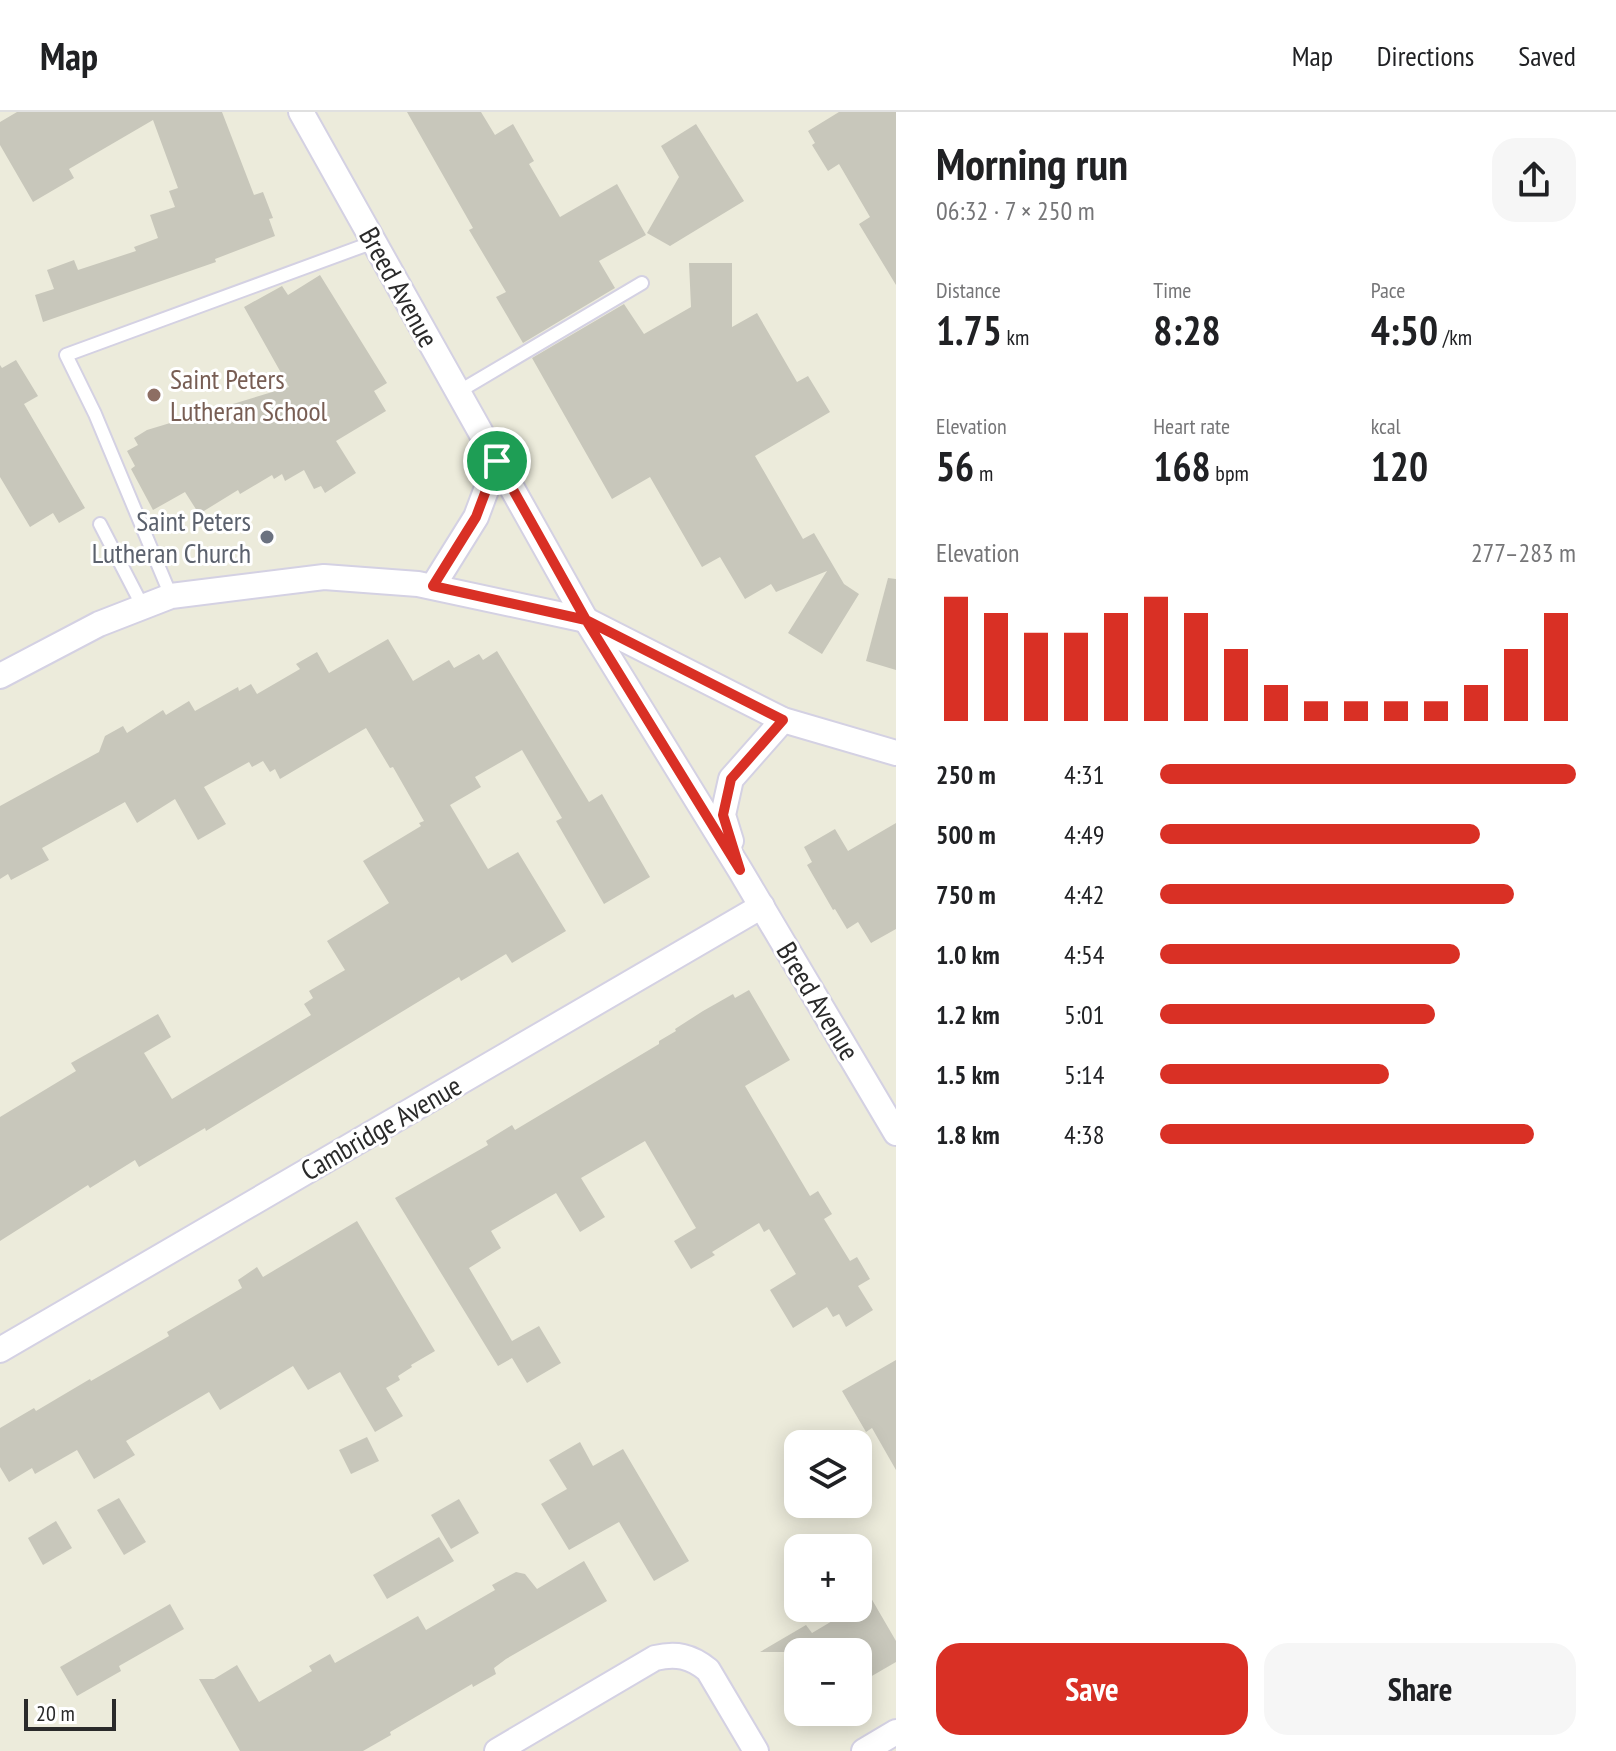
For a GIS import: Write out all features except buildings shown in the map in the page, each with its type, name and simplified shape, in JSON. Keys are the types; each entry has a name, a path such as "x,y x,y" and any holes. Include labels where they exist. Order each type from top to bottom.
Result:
{"street":[{"name":"Breed Avenue","path":"301,112 586,620 762,906 896,1133"},
{"path":"433,586 476,517 497,461"},
{"path":"0,676 99,624 171,596 324,577 433,586 586,620 783,720 896,753"},
{"name":"Breed Avenue","path":"740,870 723,815 731,779 783,720"},
{"name":"Cambridge Avenue","path":"0,1350 762,906"},
{"path":"497,1751 655,1658 669,1655 697,1661 708,1670 756,1751"},
{"path":"864,1751 896,1732"}],"lane":[{"path":"171,596 95,414 66,355 374,242"},
{"path":"458,392 642,283"},
{"path":"100,524 143,607"}],"place":[{"name":"Saint Peters Lutheran School","path":"154,395"},
{"name":"Saint Peters Lutheran Church","path":"267,537"}],"route":[{"path":"497,461 476,517 433,586 586,620 740,870 723,815 731,779 783,720 586,620 497,461"}]}
